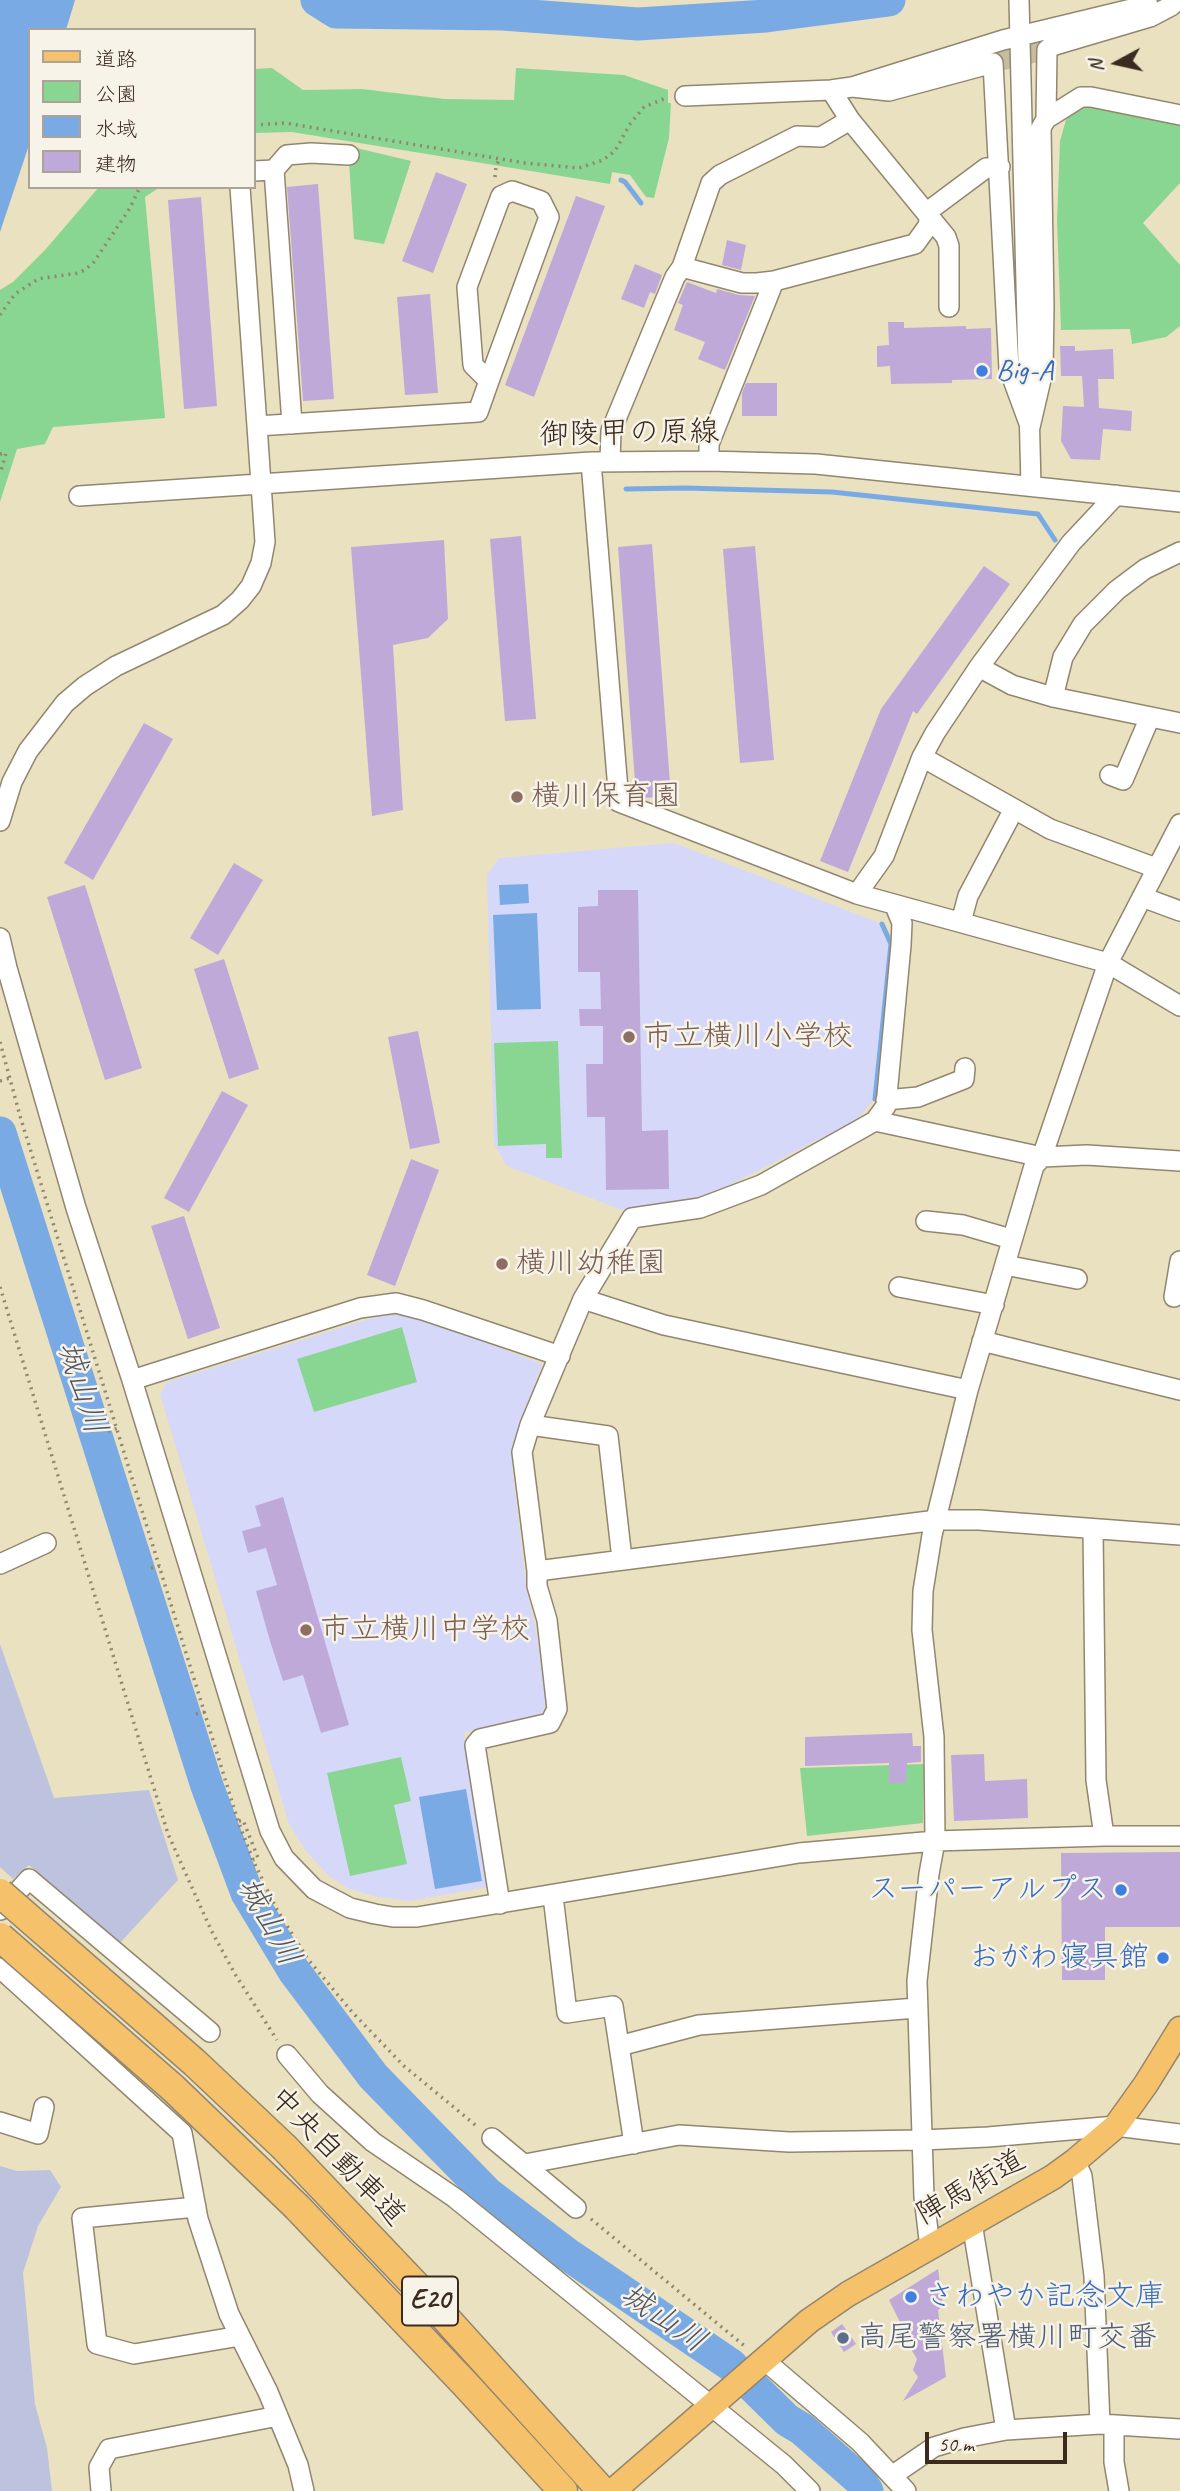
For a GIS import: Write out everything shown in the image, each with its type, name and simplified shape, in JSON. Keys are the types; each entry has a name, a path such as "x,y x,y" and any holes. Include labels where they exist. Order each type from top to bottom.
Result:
{"highway":[{"name":"中央自動車道","path":"0,1893 174,2044 285,2148 422,2292 602,2491"},
{"name":"E20","path":"0,1937 173,2088 297,2207 556,2483"}],"main road":[{"name":"陣馬街道","path":"711,2404 809,2321 848,2294 1053,2177 1075,2161 1116,2126 1180,2029"},
{"path":"613,2491 711,2404"}],"street":[{"path":"1019,0 1031,486"},
{"path":"685,96 852,87 1020,32 1164,0"},
{"path":"1030,427 1043,371 1041,128 1046,119 1047,50 1052,46 1150,17 1178,0"},
{"path":"852,87 889,91 993,63 1009,369 1030,427"},
{"path":"831,90 850,120 946,237 949,246 949,307"},
{"path":"1046,119 1081,97 1180,115"},
{"path":"850,120 821,136 797,135 720,175 711,183 682,267 675,277 611,431 601,461 619,802 857,894 1108,963 1180,1006"},
{"path":"292,424 274,170 287,155 349,155"},
{"path":"682,267 742,283 774,281 915,244 928,226 931,209 986,168 1000,166"},
{"path":"256,171 274,170"},
{"path":"0,821 12,782 28,751 65,703 116,666 223,615 245,593 261,563 265,542 240,189"},
{"path":"257,426 478,412 549,217 541,201 512,191 501,196 467,287 473,365 489,380"},
{"path":"709,461 709,444 774,281"},
{"name":"御陵甲の原線","path":"79,496 601,461 709,461 816,464 1180,502"},
{"path":"857,894 884,856 922,757 935,733 979,667 1071,543 1116,495"},
{"path":"1053,696 1063,657 1083,624 1135,576 1180,552"},
{"path":"979,667 1012,685 1180,723"},
{"path":"1110,775 1123,780 1150,717"},
{"path":"922,757 1050,829 1156,868"},
{"path":"961,922 968,896 1014,809"},
{"path":"930,2248 922,2140 917,2008 919,1950 935,1841 934,1737 922,1630 923,1591 932,1535 951,1450 1034,1166 1042,1157 1108,963 1180,824"},
{"path":"1142,897 1180,911"},
{"path":"500,1904 475,1745 480,1739 550,1723 557,1709 547,1620 537,1586 522,1452 530,1425 583,1299 632,1218 700,1208 761,1185 875,1121 886,1106 902,923 895,905"},
{"path":"0,938 76,1208 132,1380 270,1831 284,1858 314,1889 351,1908 393,1917 417,1917 799,1853 935,1841 1180,1836"},
{"path":"886,1100 918,1097 964,1079 965,1068"},
{"path":"875,1121 1042,1157 1087,1155 1180,1161"},
{"path":"926,1221 964,1225 1012,1238"},
{"path":"1174,1297 1180,1261"},
{"path":"1005,1265 1077,1279"},
{"path":"899,1287 994,1305"},
{"path":"583,1299 664,1325 968,1390"},
{"path":"132,1380 360,1308 396,1303 560,1356"},
{"path":"982,1341 1180,1390"},
{"path":"530,1425 608,1436 622,1559"},
{"path":"537,1571 937,1520 979,1520 1180,1535"},
{"path":"1093,1529 1096,1780 1104,1836"},
{"path":"0,1564 46,1544"},
{"path":"0,1911 29,1879 210,2032"},
{"path":"553,1896 567,2013 613,2006 634,2144"},
{"path":"0,1968 182,2133 196,2207 229,2315 278,2416 298,2465 304,2491"},
{"path":"619,2046 699,2025 917,2008"},
{"path":"287,2055 320,2094 373,2142 455,2198 711,2404 784,2465 810,2491"},
{"path":"0,2122 38,2134 44,2107"},
{"path":"524,2164 679,2136 789,2141 922,2140 1116,2126 1180,2134"},
{"path":"492,2138 576,2208"},
{"path":"1075,2161 1082,2176 1107,2424 1119,2491"},
{"path":"196,2207 82,2218 97,2344 134,2354 240,2336"},
{"path":"972,2223 1006,2430"},
{"path":"761,2361 860,2442 906,2491"},
{"path":"101,2491 99,2467 109,2449 278,2416"},
{"path":"893,2475 934,2446 1006,2430 1107,2424 1180,2429"}],"path":[{"path":"256,125 285,123 525,163 579,168 603,160 615,151 630,124 644,107 668,97 685,96"},
{"path":"0,315 15,294 38,279 79,273 94,262 130,208 139,189"},
{"path":"0,454 6,453 0,474"},
{"path":"0,1081 10,1079"},
{"path":"0,1287 168,1834 211,1930 254,2006 287,2055"},
{"path":"108,1431 119,1428"},
{"path":"151,1568 160,1566"},
{"path":"196,1714 205,1712"},
{"path":"239,1821 243,1820 258,1857 253,1860"},
{"path":"576,2208 761,2361"}],"shaded area":[{"path":"674,843 882,924 891,944 875,1099 856,1120 732,1184 689,1201 625,1211 507,1166 494,1144 487,875 499,858"},
{"path":"398,1313 424,1319 542,1364 513,1446 512,1464 527,1593 536,1628 546,1704 541,1716 464,1733 489,1887 410,1901 378,1897 347,1888 328,1875 306,1851 289,1824 160,1394 167,1382 372,1318"},
{"path":"0,1644 54,1798 149,1790 178,1880 120,1943 29,1865 13,1879 0,1867"},
{"path":"0,2166 17,2171 50,2170 61,2187 38,2226 23,2273 35,2404 47,2448 52,2491 0,2491"}],"green space":[{"path":"272,68 303,90 362,89 445,99 514,100 516,68 624,75 668,90 668,103 671,103 669,138 654,198 646,197 630,175 612,172 610,184 292,132 256,133 256,69"},
{"path":"1102,105 1180,122 1180,183 1143,223 1180,265 1180,326 1166,337 1132,344 1130,329 1061,330 1057,221 1060,141 1066,120 1074,112"},
{"path":"348,146 411,161 384,244 354,239"},
{"path":"97,189 157,189 145,197 165,418 53,427 45,444 17,449 0,502 0,290 13,282 45,250"},
{"path":"558,1041 562,1158 546,1158 546,1144 498,1146 494,1043"},
{"path":"402,1327 417,1382 314,1412 297,1359"},
{"path":"401,1757 411,1801 394,1805 407,1864 350,1876 327,1773"},
{"path":"924,1764 923,1823 807,1836 800,1768"}],"water":[{"path":"0,0 75,0 67,28 28,28 28,148 0,232"},
{"path":"528,884 529,903 500,905 499,885"},
{"path":"537,913 541,1009 497,1010 493,915"},
{"path":"466,1789 482,1881 435,1889 419,1797"}],"building":[{"path":"436,172 467,184 433,273 402,261"},
{"path":"318,184 334,399 303,401 287,187"},
{"path":"576,196 605,206 534,397 505,385"},
{"path":"201,197 217,406 184,409 168,200"},
{"path":"727,240 746,245 741,270 722,265"},
{"path":"635,264 662,275 655,294 650,292 644,308 621,299"},
{"path":"687,282 716,293 717,289 755,296 725,370 698,359 705,342 674,330 683,305 678,303"},
{"path":"430,294 438,393 405,395 397,297"},
{"path":"888,322 904,322 904,328 991,328 992,379 891,384 890,366 877,367 877,346 889,345"},
{"path":"1060,346 1075,346 1075,351 1113,349 1114,379 1098,379 1099,408 1132,411 1131,431 1103,429 1100,460 1071,459 1061,441 1063,406 1084,407 1082,376 1061,376"},
{"path":"746,383 777,383 777,416 742,416 742,393"},
{"path":"521,536 536,719 505,721 490,539"},
{"path":"444,540 448,619 428,638 393,645 403,810 372,816 351,547"},
{"path":"652,544 671,796 642,798 636,796 618,547"},
{"path":"755,546 774,760 740,763 723,549"},
{"path":"984,566 1010,584 917,714 913,711 848,872 820,861 881,709"},
{"path":"144,723 173,739 93,880 64,863"},
{"path":"234,863 263,880 218,955 190,938"},
{"path":"85,885 142,1068 105,1080 47,897"},
{"path":"598,890 638,890 642,1131 668,1130 669,1189 606,1190 605,1117 587,1117 586,1064 603,1064 603,1026 580,1026 579,1009 601,1009 600,972 578,972 578,907 598,906"},
{"path":"224,959 259,1069 229,1079 194,969"},
{"path":"418,1031 440,1143 410,1149 388,1037"},
{"path":"222,1091 248,1105 189,1212 164,1198"},
{"path":"411,1159 439,1170 395,1286 367,1275"},
{"path":"184,1216 220,1328 188,1339 151,1226"},
{"path":"283,1497 349,1725 321,1733 303,1675 283,1681 256,1591 277,1585 266,1548 248,1553 242,1531 261,1526 255,1506"},
{"path":"912,1733 913,1746 921,1746 921,1762 907,1763 906,1783 889,1783 889,1763 805,1766 805,1737"},
{"path":"984,1754 985,1781 1027,1779 1028,1818 954,1821 951,1755"},
{"name":"スーパーアルプス","path":"1180,1852 1180,1927 1105,1927 1105,1980 1062,1980 1061,1853"},
{"path":"938,2269 943,2306 938,2310 946,2377 903,2401 918,2377 913,2370 917,2359 911,2349 913,2338 902,2326 889,2300"},
{"name":"高尾警察署横川町交番","path":"842,2324 856,2344 844,2352 831,2332"}],"waterway":[{"path":"317,0 336,12 503,14 638,24 766,16 889,0"},
{"path":"621,180 641,203"},
{"path":"626,489 832,492 1038,514 1055,540"},
{"path":"875,1099 891,944 882,924"},
{"name":"城山川","path":"0,1133 207,1786 247,1893 294,1971 373,2076 488,2194 567,2254 731,2365 787,2420 802,2429 860,2480 867,2491"}],"tunnel":[{"path":"993,63 1047,50"}],"place":[{"name":"Big-A","path":"982,371"},
{"name":"横川保育園","path":"517,797"},
{"name":"市立横川小学校","path":"629,1037"},
{"name":"横川幼稚園","path":"502,1264"},
{"name":"市立横川中学校","path":"306,1630"},
{"name":"スーパーアルプス","path":"1121,1890"},
{"name":"おがわ寝具館","path":"1163,1958"},
{"name":"さわやか記念文庫","path":"911,2297"},
{"name":"高尾警察署横川町交番","path":"843,2338"}]}
